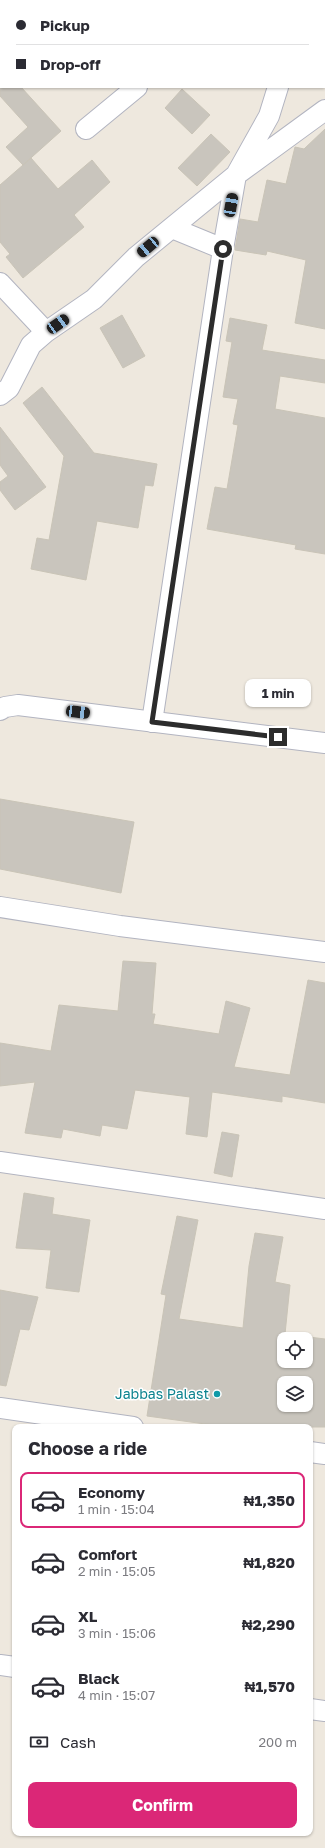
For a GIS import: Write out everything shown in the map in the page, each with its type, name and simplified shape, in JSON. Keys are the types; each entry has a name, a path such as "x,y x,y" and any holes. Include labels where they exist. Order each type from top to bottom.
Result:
{"street":[{"path":"86,129 136,88"},
{"path":"152,722 223,249 236,175 268,116 278,88"},
{"path":"0,395 9,388 31,345 46,332 94,299 136,257 236,175 325,110"},
{"path":"172,228 223,249"},
{"path":"0,283 46,332"},
{"path":"0,710 5,707 18,705 325,743"},
{"path":"0,908 120,926 325,952"},
{"path":"0,1162 325,1209"},
{"path":"0,1408 112,1424"},
{"path":"313,1452 325,1454"},
{"path":"0,1665 12,1667"},
{"path":"313,1709 325,1711"}],"building":[{"path":"0,88 22,88 61,131 23,165 6,147 28,127 0,96"},
{"path":"182,89 210,115 192,134 165,108"},
{"path":"325,129 325,329 295,323 306,260 267,251 266,255 235,250 240,219 258,222 267,180 286,184 295,147 304,149"},
{"path":"211,134 230,152 197,186 178,168"},
{"path":"31,158 58,189 92,160 110,182 74,215 84,227 23,278 6,257 10,254 0,242 0,185"},
{"path":"122,315 145,356 123,368 100,328"},
{"path":"230,318 267,325 262,350 325,360 325,383 280,376 275,409 325,418 325,554 295,549 296,545 207,529 215,487 227,489 238,425 233,424 238,399 223,397 232,342 226,341"},
{"path":"42,387 94,453 157,464 153,486 145,485 138,528 97,521 86,580 31,569 37,538 49,540 64,456 23,403"},
{"path":"0,427 46,487 15,510 0,490 0,482 8,476 0,465"},
{"path":"0,799 134,822 121,893 0,869"},
{"path":"123,961 156,963 152,1014 155,1014 153,1024 219,1034 226,1001 250,1008 234,1067 290,1075 308,980 325,983 325,1103 282,1096 282,1102 212,1092 207,1137 186,1134 190,1097 135,1090 127,1129 102,1125 100,1136 63,1129 61,1138 25,1133 35,1082 0,1086 0,1043 51,1051 59,1005 118,1011"},
{"path":"222,1132 239,1135 232,1177 214,1173"},
{"path":"24,1193 54,1198 52,1214 90,1220 79,1292 46,1288 51,1250 16,1248"},
{"name":"Jabbas Palast","path":"177,1216 198,1220 179,1319 243,1328 249,1266 255,1233 283,1237 275,1282 290,1285 285,1332 277,1332 277,1368 313,1368 313,1338 325,1339 325,1427 313,1427 313,1424 205,1424 147,1416 166,1295 161,1294"},
{"path":"0,1290 38,1297 29,1330 20,1329 6,1386 0,1385"}],"place":[{"name":"Jabbas Palast","path":"217,1394"}],"route":[{"path":"223,249 152,722 278,737"}]}
